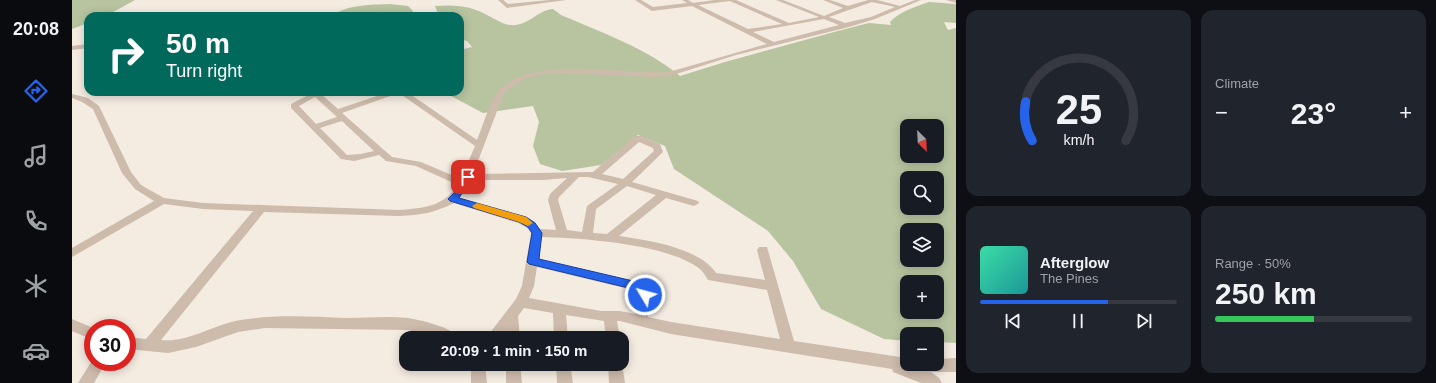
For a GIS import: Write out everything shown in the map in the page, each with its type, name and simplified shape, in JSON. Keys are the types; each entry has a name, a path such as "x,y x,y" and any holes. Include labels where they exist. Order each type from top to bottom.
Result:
{"street":[{"path":"500,0 507,6 564,0"},
{"path":"637,0 652,9 728,0"},
{"path":"684,0 773,44"},
{"path":"732,0 788,25"},
{"path":"778,0 847,26"},
{"path":"825,0 848,8"},
{"path":"747,31 823,18 872,0 900,8"},
{"path":"72,96 85,100 96,108 127,173 138,187 162,201 204,206 400,214 421,212 439,206 453,199 466,181 501,92 514,82 524,77 544,72 557,71 653,75 670,74 773,44 847,26 873,18 919,0"},
{"path":"948,0 956,1"},
{"path":"72,48 84,46"},
{"path":"312,96 294,106 344,158 352,158 381,152"},
{"path":"321,96 389,160 418,164 466,181 595,175 694,203"},
{"path":"314,127 386,96"},
{"path":"408,96 480,146"},
{"path":"587,237 591,208 625,183 659,152 657,146 638,138 595,175"},
{"path":"563,234 553,200 554,196 576,175"},
{"path":"608,239 664,194"},
{"path":"453,199 522,220 531,225 537,233 528,286 521,302 498,331"},
{"path":"72,253 162,201"},
{"path":"150,344 261,208"},
{"path":"537,233 563,234 652,245 673,251 693,260 705,268 712,277 772,286"},
{"path":"763,250 789,347"},
{"path":"533,262 642,287 645,295 641,321"},
{"path":"521,302 601,316 620,316 671,328 884,362 932,366 956,365"},
{"path":"559,309 561,331"},
{"path":"511,315 512,331"},
{"path":"610,316 611,331"},
{"path":"136,343 168,347 196,341 238,326 265,322 408,324 436,331"},
{"path":"72,325 84,330"},
{"path":"884,362 925,377 934,383"},
{"path":"86,383 93,371"},
{"path":"478,371 479,383"},
{"path":"513,371 514,383"},
{"path":"564,371 565,383"},
{"path":"616,371 617,383"}],"green space":[{"path":"72,0 135,0 113,12 84,12 84,24 72,29"},
{"path":"929,2 956,4 956,23 944,22 948,30 956,28 956,343 944,342 944,327 900,327 900,340 884,339 821,309 793,261 768,231 674,169 665,146 638,135 601,165 562,171 540,164 533,146 539,122 533,106 483,113 451,96 464,96 464,49 472,47 467,41 464,40 464,12 437,12 435,6 471,8 480,11 502,23 510,25 522,23 542,12 553,9 561,15 638,49 667,66 680,76 725,62 869,23 891,25 890,22 898,15"},
{"path":"390,4 408,6 413,11 338,12 352,7"}],"slow traffic":[{"path":"477,206 528,223"}],"route":[{"path":"468,177 460,192 453,199 522,220 531,225 537,233 533,262 642,287 645,295"}]}
